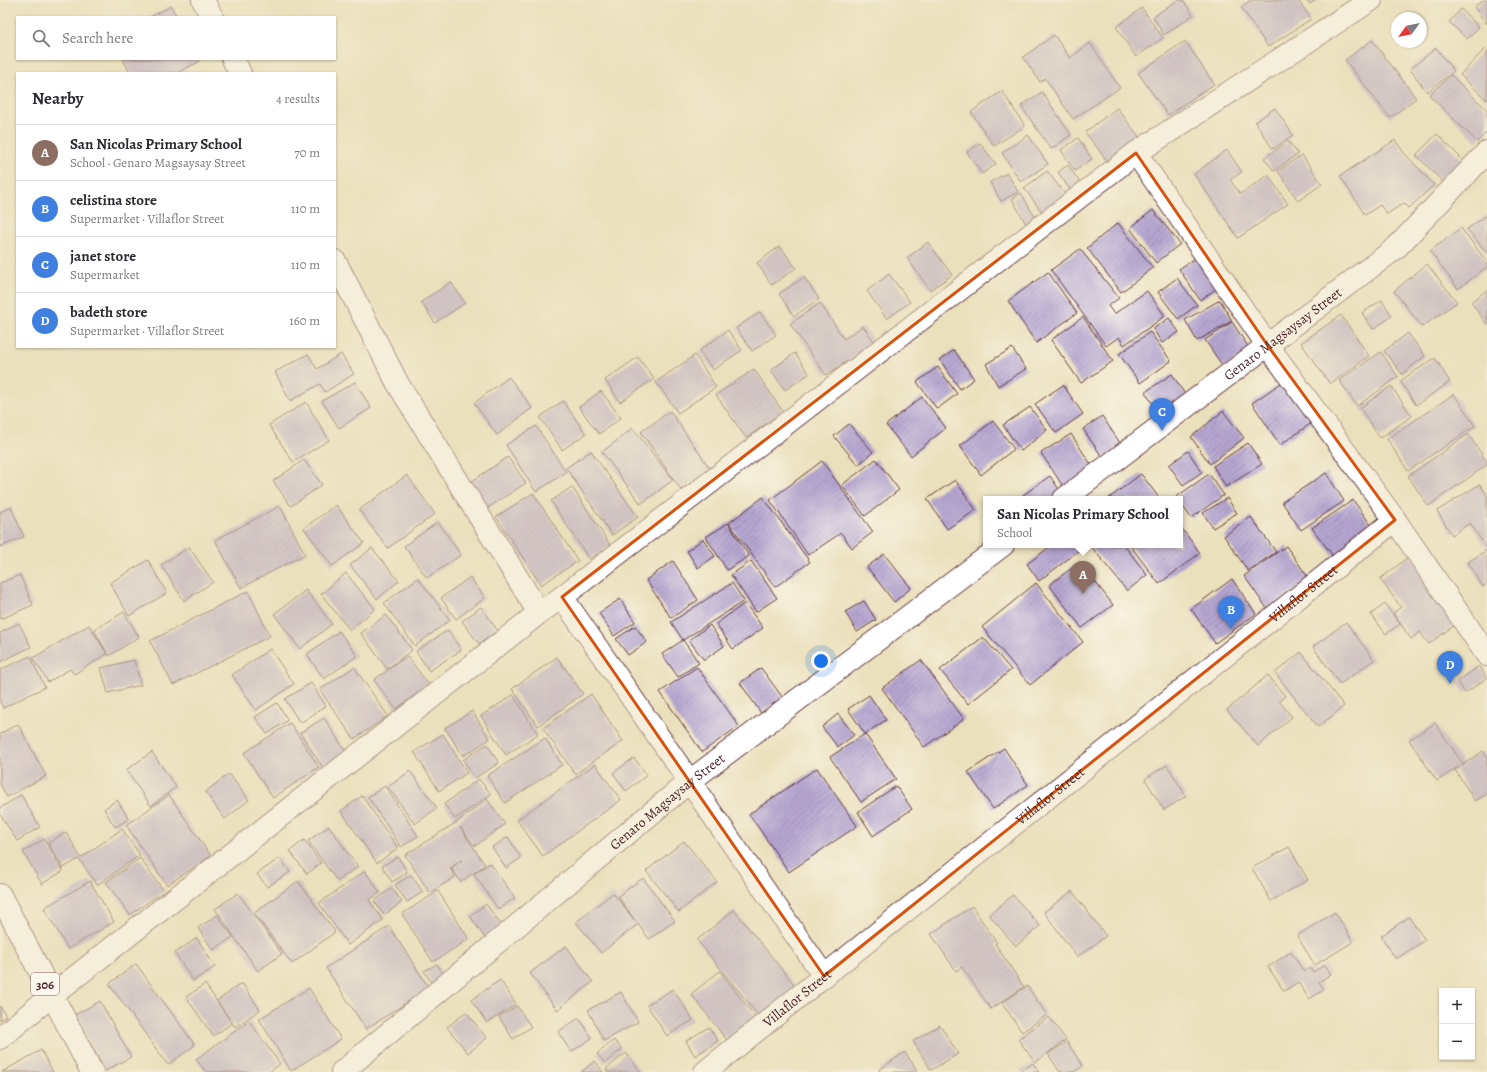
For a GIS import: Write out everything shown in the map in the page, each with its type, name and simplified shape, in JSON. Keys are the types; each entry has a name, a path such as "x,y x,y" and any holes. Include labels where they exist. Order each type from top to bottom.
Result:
{"street":[{"path":"203,0 211,16"},
{"path":"0,1038 51,996 539,613 562,597 1136,153 1371,0"},
{"path":"234,60 240,72"},
{"name":"Genaro Magsaysay Street","path":"1068,496 1396,248 1487,152"},
{"path":"1136,153 1268,346 1395,520 1487,655"},
{"path":"336,262 398,384 539,613"},
{"name":"Villaflor Street","path":"705,1072 1395,520"},
{"name":"Genaro Magsaysay Street","path":"342,1072 690,780 999,548"},
{"path":"562,597 690,780 824,976"},
{"name":"306","path":"0,895 51,996 92,1072"}],"highlighted area":[{"path":"1136,153 1268,346 1395,520 824,976 562,597"}],"building":[{"path":"1178,0 1183,0 1193,15 1164,35 1153,17"},
{"path":"1251,0 1298,0 1311,19 1268,47 1241,7"},
{"path":"1307,0 1316,0 1310,4"},
{"path":"1484,0 1487,0 1487,24 1474,7"},
{"path":"171,6 176,16 152,16"},
{"path":"1142,8 1163,38 1136,57 1116,27"},
{"path":"1461,9 1479,27 1467,39 1449,22"},
{"path":"1054,35 1070,58 1090,43 1120,88 1073,119 1045,78 1040,82 1023,57"},
{"path":"1372,40 1416,98 1390,118 1345,60"},
{"path":"1185,41 1214,84 1168,115 1138,73"},
{"path":"1436,48 1454,71 1427,92 1410,69"},
{"path":"1485,49 1487,51 1487,100 1460,75"},
{"path":"124,60 200,61 179,72 130,72"},
{"path":"1451,75 1487,110 1487,132 1477,142 1429,95"},
{"path":"1002,91 1025,126 994,146 971,112"},
{"path":"1042,92 1071,135 1051,149 1021,106"},
{"path":"1117,108 1140,138 1108,162 1085,132"},
{"path":"1275,108 1293,135 1273,149 1255,122"},
{"path":"1437,134 1469,166 1448,187 1416,155"},
{"path":"1028,135 1048,164 1021,182 1002,153"},
{"path":"1078,138 1092,159 1075,171 1061,150"},
{"path":"1395,140 1404,153 1434,185 1409,208 1404,203 1387,214 1380,205 1365,215 1340,176"},
{"path":"1288,141 1298,154 1274,171 1264,158"},
{"path":"980,143 996,164 982,174 967,152"},
{"path":"1227,150 1242,172 1230,180 1240,194 1268,175 1288,204 1238,238 1194,174"},
{"path":"1302,155 1322,184 1298,201 1278,171"},
{"path":"1068,165 1081,184 1071,191 1058,172"},
{"path":"1047,171 1065,194 1042,212 1024,188"},
{"path":"1007,173 1018,192 1001,201 990,182"},
{"path":"1021,193 1036,219 1026,224 1012,199"},
{"path":"1153,210 1180,244 1156,263 1130,228"},
{"path":"1487,215 1487,253 1467,229"},
{"path":"1118,223 1153,268 1121,292 1087,248"},
{"path":"1461,228 1487,262 1487,267 1458,289 1430,251"},
{"path":"928,242 952,275 930,290 907,258"},
{"path":"780,246 796,268 772,285 757,263"},
{"path":"1080,249 1119,298 1108,306 1114,314 1147,291 1165,316 1124,345 1119,337 1106,346 1051,270"},
{"path":"1201,254 1222,285 1200,300 1179,269"},
{"path":"1427,264 1457,302 1422,327 1394,291"},
{"path":"1048,272 1077,313 1036,343 1008,301"},
{"path":"889,274 910,302 887,319 867,291"},
{"path":"804,277 819,299 794,316 779,294"},
{"path":"1177,278 1197,305 1178,319 1158,292"},
{"path":"451,282 465,303 435,323 421,302"},
{"path":"1487,290 1487,325 1471,302"},
{"path":"1220,300 1232,321 1197,341 1185,320"},
{"path":"1382,300 1392,316 1373,329 1362,313"},
{"path":"820,303 844,339 863,326 875,343 826,375 790,324"},
{"path":"760,312 776,335 752,351 736,328"},
{"path":"1341,315 1369,356 1330,384 1301,343"},
{"path":"1083,317 1113,361 1081,383 1051,340"},
{"path":"1169,318 1179,332 1162,343 1153,329"},
{"path":"1232,322 1251,351 1224,368 1205,340"},
{"path":"728,330 742,350 713,370 699,351"},
{"path":"1150,332 1171,361 1140,383 1119,354"},
{"path":"1408,333 1425,356 1402,374 1384,351"},
{"path":"1012,348 1026,369 998,386 986,364"},
{"path":"954,350 974,379 960,389 940,360"},
{"path":"1381,352 1398,377 1357,406 1339,380"},
{"path":"795,353 809,374 785,390 771,370"},
{"path":"308,354 317,369 341,354 354,374 325,392 320,384 290,401 275,372"},
{"path":"695,355 716,387 678,413 656,382"},
{"path":"638,357 654,379 620,402 605,380"},
{"path":"1435,358 1450,382 1416,405 1400,381"},
{"path":"938,367 957,394 937,409 917,382"},
{"path":"754,369 783,412 746,438 716,395"},
{"path":"1172,374 1188,399 1162,417 1145,392"},
{"path":"509,377 532,408 497,435 474,403"},
{"path":"1284,381 1313,422 1280,445 1252,403"},
{"path":"355,382 371,408 339,428 322,401"},
{"path":"1063,385 1083,414 1056,433 1035,404"},
{"path":"1391,386 1412,416 1380,438 1360,408"},
{"path":"601,391 621,418 599,434 579,407"},
{"path":"1454,394 1475,426 1408,471 1387,439"},
{"path":"922,397 946,428 911,456 886,425"},
{"path":"563,401 586,434 562,450 540,417"},
{"path":"306,402 329,440 293,462 269,425"},
{"path":"1030,407 1047,430 1021,451 1003,425"},
{"path":"670,411 711,470 681,490 641,432"},
{"path":"1223,411 1244,438 1210,464 1191,437"},
{"path":"1102,416 1122,446 1103,458 1083,429"},
{"path":"993,421 1014,449 981,475 960,446"},
{"path":"849,424 873,452 858,465 834,436"},
{"path":"536,426 566,472 536,492 506,445"},
{"path":"633,428 673,480 641,504 602,452"},
{"path":"1071,434 1096,472 1067,492 1041,453"},
{"path":"1468,434 1487,462 1487,465 1428,506 1408,476"},
{"path":"1248,443 1262,464 1226,487 1213,466"},
{"path":"591,451 638,517 612,535 566,468"},
{"path":"1188,451 1202,472 1183,485 1169,465"},
{"path":"508,457 526,483 486,509 469,483"},
{"path":"876,459 899,490 865,516 842,485"},
{"path":"304,460 322,485 291,506 273,481"},
{"path":"822,461 873,532 852,548 841,533 808,555 770,500"},
{"path":"1326,473 1344,501 1301,530 1282,502"},
{"path":"1141,474 1158,496 1112,496"},
{"path":"1209,474 1224,495 1191,518 1183,506 1183,496 1177,496"},
{"path":"407,475 435,514 388,548 359,510"},
{"path":"1050,476 1063,495 1024,496"},
{"path":"955,480 976,510 947,529 927,499"},
{"path":"1480,484 1487,495 1487,549 1470,523 1452,535 1437,511"},
{"path":"572,487 611,546 589,559 551,501"},
{"path":"533,493 578,561 541,585 496,517"},
{"path":"763,497 810,562 775,587 729,523"},
{"path":"1227,498 1237,513 1213,528 1203,513"},
{"path":"1353,500 1376,532 1336,560 1312,528"},
{"path":"336,505 364,543 332,566 304,528"},
{"path":"280,506 305,554 241,588 215,540"},
{"path":"11,507 24,537 0,547 0,512"},
{"path":"1251,517 1276,552 1248,571 1224,536"},
{"path":"438,522 461,555 427,578 404,546"},
{"path":"728,523 749,556 727,570 706,537"},
{"path":"1183,530 1200,553 1159,584 1132,548 1183,548"},
{"path":"703,539 715,556 698,568 687,551"},
{"path":"1286,546 1310,580 1268,610 1244,576"},
{"path":"189,547 213,582 184,601 161,565"},
{"path":"372,548 399,581 377,599 350,565"},
{"path":"1048,548 1082,548 1039,581 1027,564"},
{"path":"1092,548 1126,548 1147,575 1127,591"},
{"path":"1487,550 1487,584 1483,587 1468,562"},
{"path":"884,554 911,588 894,602 867,567"},
{"path":"1411,555 1460,621 1429,644 1420,632 1411,639 1393,613 1401,607 1380,579"},
{"path":"148,560 167,593 129,616 110,583"},
{"path":"673,561 698,600 671,618 646,580"},
{"path":"751,561 777,598 756,612 731,575"},
{"path":"1080,562 1113,605 1082,628 1049,585"},
{"path":"346,573 375,609 350,630 321,594"},
{"path":"20,575 33,605 0,619 0,583"},
{"path":"470,577 485,598 456,619 441,598"},
{"path":"418,578 450,620 415,646 384,603"},
{"path":"1232,579 1256,614 1215,643 1191,609"},
{"path":"732,583 744,601 683,640 671,622"},
{"path":"1036,583 1083,642 1030,685 982,627"},
{"path":"306,590 332,624 300,649 274,614"},
{"path":"248,591 270,636 173,685 150,641"},
{"path":"620,599 635,622 614,636 599,613"},
{"path":"864,601 876,620 857,632 845,612"},
{"path":"745,603 763,628 733,649 716,624"},
{"path":"1385,604 1400,624 1386,634 1371,614"},
{"path":"481,607 498,631 479,644 462,621"},
{"path":"124,612 139,637 109,656 94,630"},
{"path":"386,615 412,650 387,669 361,633"},
{"path":"1346,622 1374,660 1340,684 1313,647"},
{"path":"19,623 31,647 0,662 0,633"},
{"path":"89,625 107,654 74,674 70,669 48,682 33,658"},
{"path":"710,625 724,646 704,660 689,640"},
{"path":"635,626 647,642 628,655 616,639"},
{"path":"448,630 461,650 429,671 416,651"},
{"path":"339,631 357,656 324,679 307,654"},
{"path":"983,637 1011,670 968,704 940,670"},
{"path":"683,640 699,663 678,677 662,654"},
{"path":"270,649 294,684 256,710 232,675"},
{"path":"1301,652 1344,706 1318,727 1275,673"},
{"path":"30,656 45,687 3,708 0,702 0,670"},
{"path":"407,656 429,685 396,709 374,680"},
{"path":"557,657 583,694 538,726 512,689"},
{"path":"134,660 141,685 108,693 101,668"},
{"path":"921,660 964,719 924,747 882,688"},
{"path":"1479,666 1487,678 1465,693 1457,682"},
{"path":"354,667 388,716 354,739 320,690"},
{"path":"697,667 739,726 702,752 660,692"},
{"path":"761,668 783,698 761,713 740,683"},
{"path":"1268,675 1285,696 1279,701 1292,717 1258,746 1227,710"},
{"path":"311,683 326,706 300,723 285,699"},
{"path":"591,694 623,741 575,774 543,728"},
{"path":"513,695 538,734 506,755 481,716"},
{"path":"869,695 886,720 865,734 848,709"},
{"path":"277,703 288,720 267,734 255,717"},
{"path":"472,711 490,739 463,756 445,728"},
{"path":"838,714 854,735 838,747 822,727"},
{"path":"324,718 348,755 325,771 300,733"},
{"path":"290,723 319,767 273,798 244,753"},
{"path":"1435,723 1463,764 1437,781 1409,740"},
{"path":"18,724 46,776 7,797 0,784 0,734"},
{"path":"443,734 467,773 439,791 414,752"},
{"path":"865,734 896,779 861,802 830,757"},
{"path":"545,738 562,765 505,803 487,776"},
{"path":"487,744 499,763 475,778 463,760"},
{"path":"1004,748 1028,785 993,809 968,772"},
{"path":"1483,751 1487,757 1487,794 1475,801 1455,770"},
{"path":"152,752 176,787 151,806 126,770"},
{"path":"634,758 647,775 626,791 613,773"},
{"path":"595,764 621,800 543,856 517,820"},
{"path":"1167,765 1186,796 1164,810 1145,779"},
{"path":"817,768 857,826 789,872 749,814"},
{"path":"410,771 437,808 415,824 388,787"},
{"path":"229,774 249,800 225,819 205,792"},
{"path":"479,779 491,794 455,819 444,804"},
{"path":"385,786 418,836 401,847 368,797"},
{"path":"896,786 912,809 873,836 858,812"},
{"path":"21,795 40,827 17,841 0,814 0,808"},
{"path":"169,795 211,856 167,885 126,825"},
{"path":"362,796 398,848 377,863 341,811"},
{"path":"487,799 505,824 475,846 460,827 485,865 461,882 451,868 462,860 450,868 455,877 430,893 405,855 457,822"},
{"path":"117,800 129,819 115,827 104,809"},
{"path":"329,826 358,867 337,881 308,841"},
{"path":"122,829 140,855 97,885 79,859 63,868 48,843 66,832 81,858"},
{"path":"508,837 521,858 506,868 492,847"},
{"path":"44,839 63,871 42,884 23,852"},
{"path":"304,840 321,863 307,874 290,851"},
{"path":"684,841 717,882 679,912 646,871"},
{"path":"1289,847 1308,880 1271,901 1252,868"},
{"path":"398,857 407,872 392,882 382,866"},
{"path":"140,858 164,891 130,915 106,882"},
{"path":"280,858 290,872 267,887 257,874"},
{"path":"490,863 515,898 498,909 474,874"},
{"path":"365,871 380,893 369,900 383,920 348,945 319,903"},
{"path":"411,875 423,892 407,902 395,885"},
{"path":"643,878 675,921 649,939 638,924 601,953 576,922 613,893 636,922 618,896"},
{"path":"90,881 114,922 68,949 44,908"},
{"path":"298,881 335,932 292,964 254,913"},
{"path":"392,888 402,902 384,915 374,901"},
{"path":"438,891 469,939 433,962 402,914"},
{"path":"1072,891 1106,936 1077,957 1044,912"},
{"path":"238,893 282,954 258,971 215,909"},
{"path":"1013,895 1040,926 1016,946 989,915"},
{"path":"486,904 502,926 485,938 470,916"},
{"path":"972,906 1024,987 991,1009 962,967 956,971 931,934"},
{"path":"734,910 800,992 763,1021 697,940"},
{"path":"1335,912 1353,942 1315,965 1297,936"},
{"path":"217,915 233,937 213,950 198,928"},
{"path":"1409,917 1425,940 1396,959 1381,936"},
{"path":"389,926 429,988 366,1029 326,968"},
{"path":"197,938 215,967 193,981 175,953"},
{"path":"566,946 593,982 557,1010 530,973"},
{"path":"1291,952 1304,972 1310,968 1313,972 1325,965 1331,974 1319,982 1324,990 1309,999 1298,982 1284,991 1268,967"},
{"path":"136,964 195,1045 168,1065 109,984"},
{"path":"437,964 447,980 435,988 424,971"},
{"path":"720,971 759,1022 730,1044 691,994"},
{"path":"500,980 516,1004 487,1023 471,1000"},
{"path":"242,983 260,1010 235,1027 217,1001"},
{"path":"205,984 232,1023 213,1036 186,997"},
{"path":"1027,986 1047,1015 1022,1032 1002,1003"},
{"path":"309,988 341,1039 291,1071 259,1019"},
{"path":"673,989 693,1020 667,1036 647,1005"},
{"path":"621,992 638,1022 604,1041 588,1010"},
{"path":"100,1001 131,1057 105,1071 75,1015"},
{"path":"0,1006 6,1016 0,1020"},
{"path":"517,1006 531,1027 513,1039 499,1017"},
{"path":"466,1012 487,1038 468,1053 447,1027"},
{"path":"1049,1017 1066,1040 1035,1062 1018,1039"},
{"path":"579,1018 592,1038 571,1052 558,1032"},
{"path":"249,1021 280,1064 269,1072 206,1072 196,1059"},
{"path":"940,1025 958,1054 931,1070 913,1041"},
{"path":"709,1027 718,1041 695,1056 686,1041"},
{"path":"614,1040 622,1049 605,1063 597,1054"},
{"path":"1067,1042 1083,1066 1074,1072 1060,1072 1048,1054"},
{"path":"41,1050 53,1072 2,1072"},
{"path":"905,1052 918,1072 880,1072 879,1070"},
{"path":"626,1053 641,1072 608,1072 606,1069"},
{"path":"595,1061 603,1072 581,1072"},
{"path":"1033,1063 1039,1072 1019,1072"}],"place":[{"name":"janet store","path":"1162,431"},
{"name":"San Nicolas Primary School","path":"1083,594"},
{"name":"celistina store","path":"1231,629"},
{"name":"badeth store","path":"1450,684"}]}
